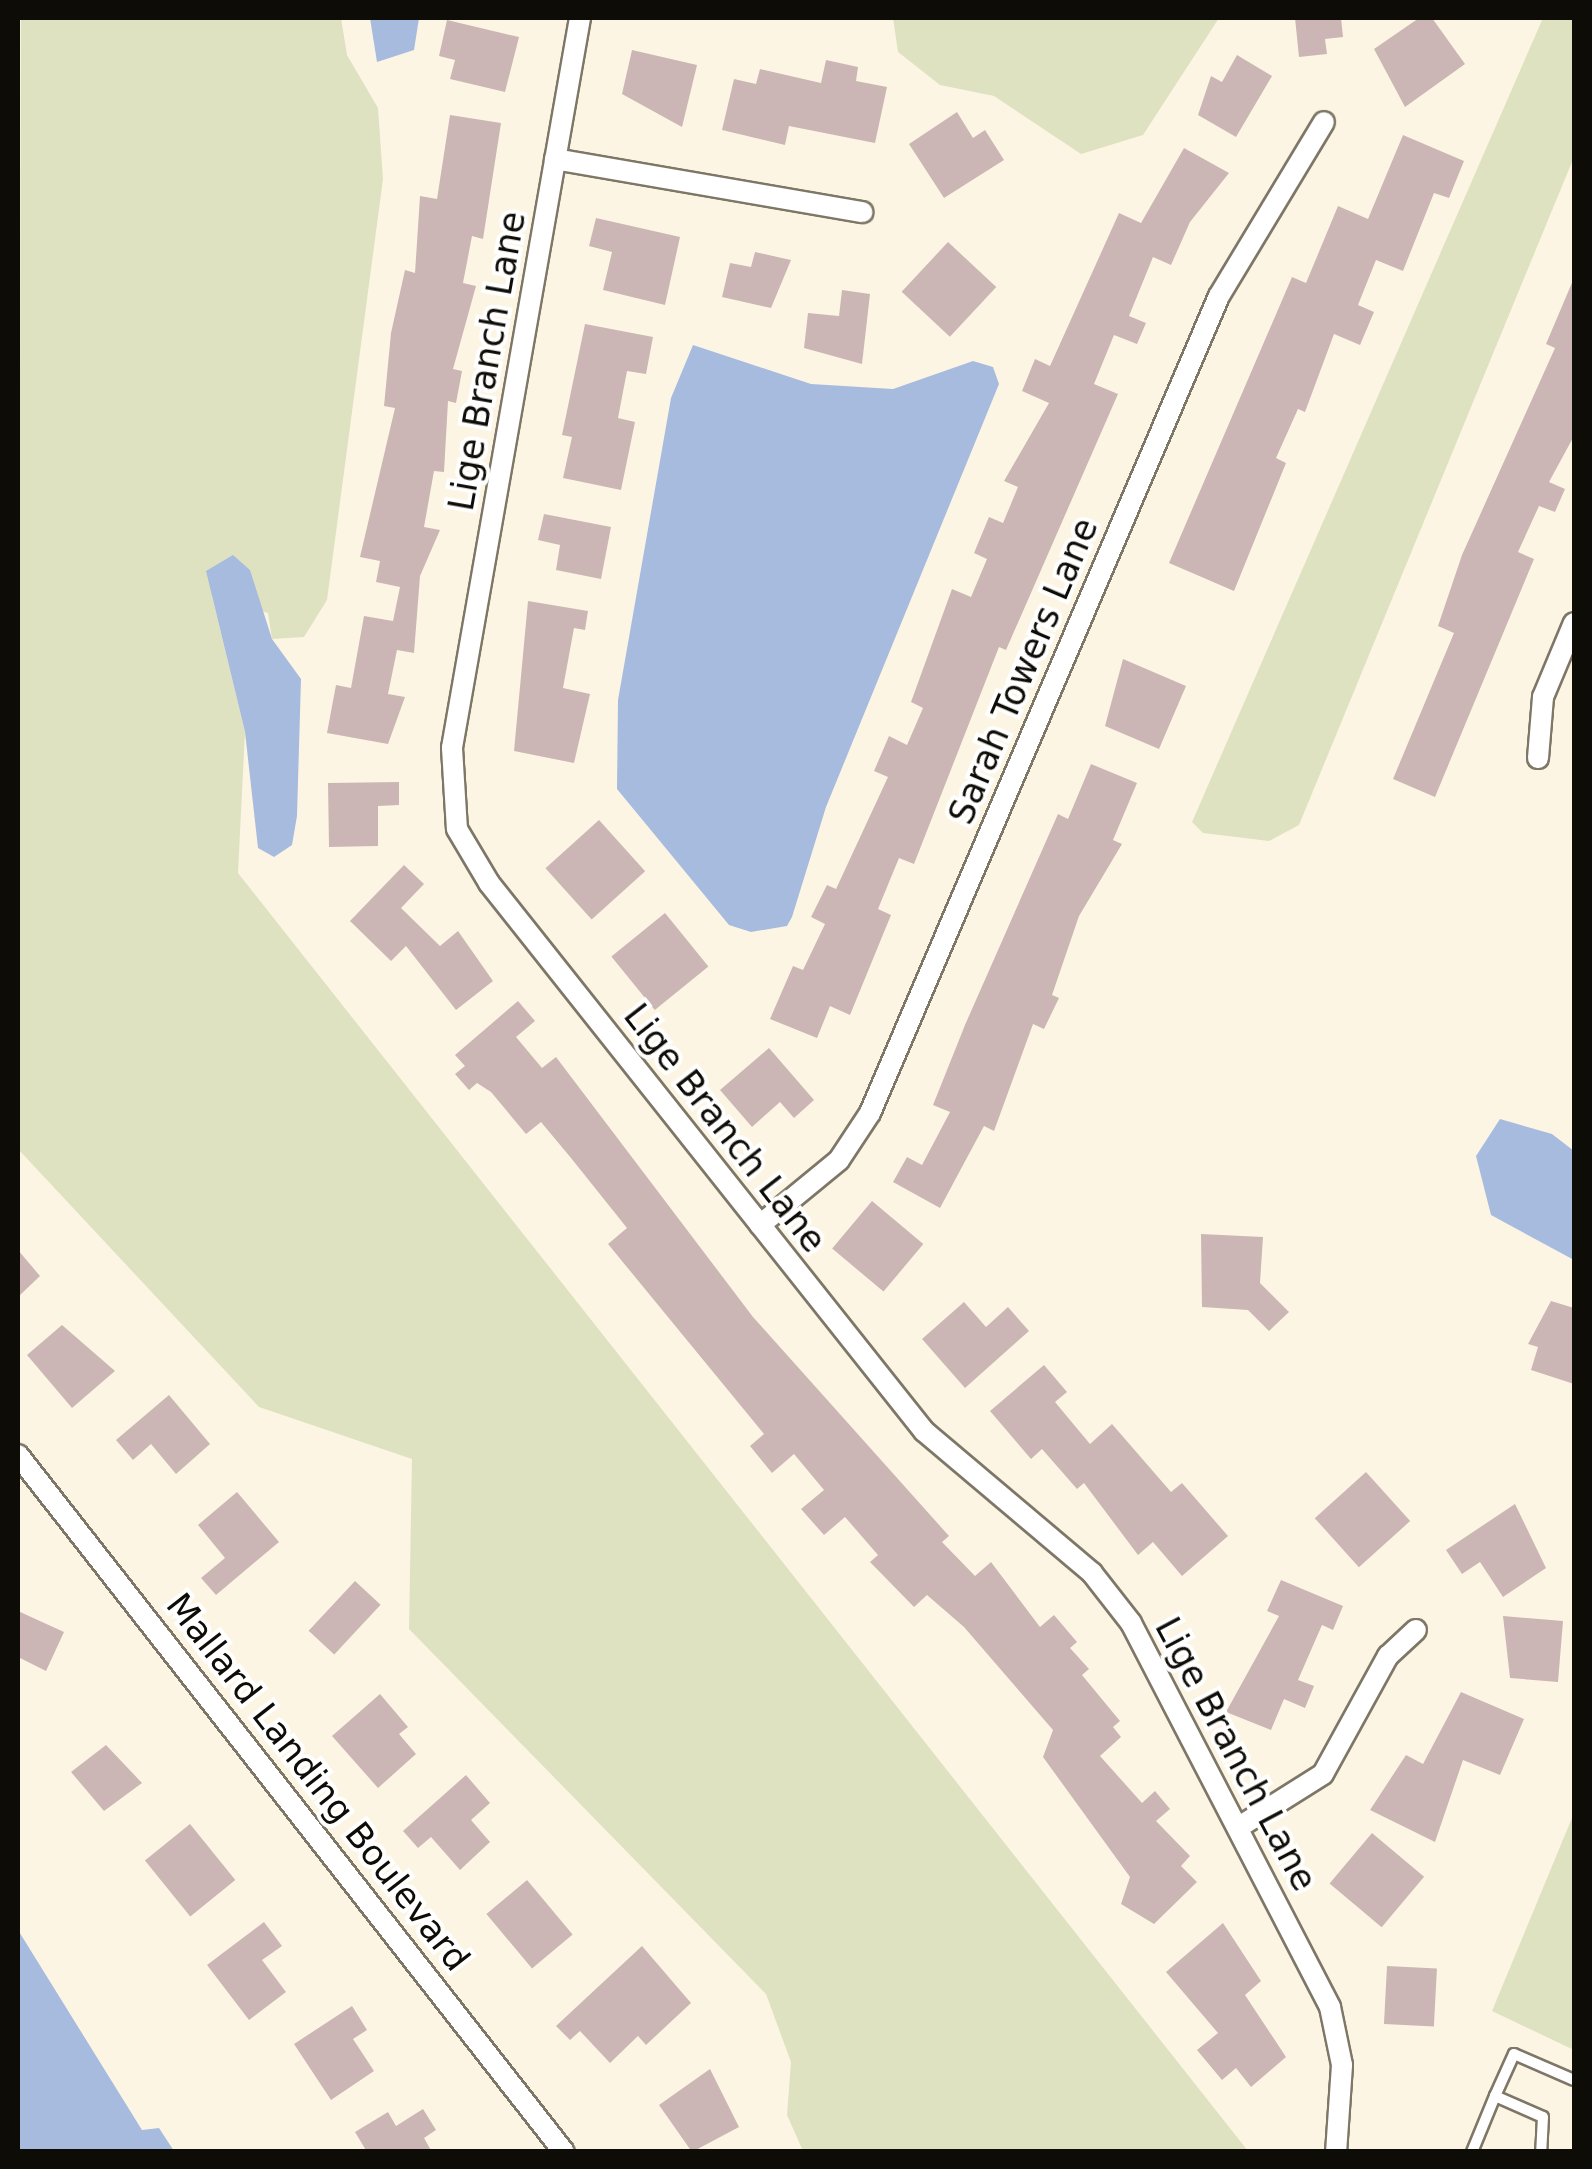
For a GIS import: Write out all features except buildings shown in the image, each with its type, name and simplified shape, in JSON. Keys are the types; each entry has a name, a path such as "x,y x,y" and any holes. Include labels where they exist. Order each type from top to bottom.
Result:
{"street":[{"name":"Lige Branch Lane","path":"580,18 452,748 451,801 490,883 924,1431 1106,1588 1239,1827 1330,2007 1342,2065 1336,2152"},
{"name":"Sarah Towers Lane","path":"760,1225 839,1160 870,1113 1219,296 1324,122"},
{"path":"555,159 862,212"},
{"path":"1538,758 1543,698 1574,623"},
{"name":"Mallard Landing Boulevard","path":"18,1455 564,2152"},
{"path":"1239,1827 1323,1774 1388,1656 1416,1630"}],"lane":[{"path":"1472,2152 1514,2054 1574,2080"},
{"path":"1496,2096 1542,2117 1541,2152"}],"green space":[{"path":"21,18 341,18 347,55 378,108 383,179 327,600 304,637 272,639 268,613 212,596 245,732 238,873 1248,2151 803,2151 787,2115 791,2062 766,1994 409,1629 412,1459 259,1407 18,1149"},
{"path":"893,18 1219,18 1143,135 1081,154 994,96 940,85 898,52"},
{"path":"1543,18 1574,18 1574,157 1299,825 1269,841 1203,833 1192,822"},
{"path":"1574,1813 1574,2050 1492,2011"}],"water":[{"path":"370,18 419,18 414,50 377,62"},
{"path":"693,345 811,384 893,389 973,361 993,367 999,384 826,807 792,917 787,926 751,932 729,925 617,789 618,700 671,398"},
{"path":"233,555 250,570 272,639 301,679 297,816 292,845 274,857 258,848 245,732 206,571"},
{"path":"1500,1119 1552,1134 1574,1151 1574,1260 1491,1215 1476,1156"},
{"path":"18,1930 142,2130 159,2128 174,2151 18,2151"}]}
